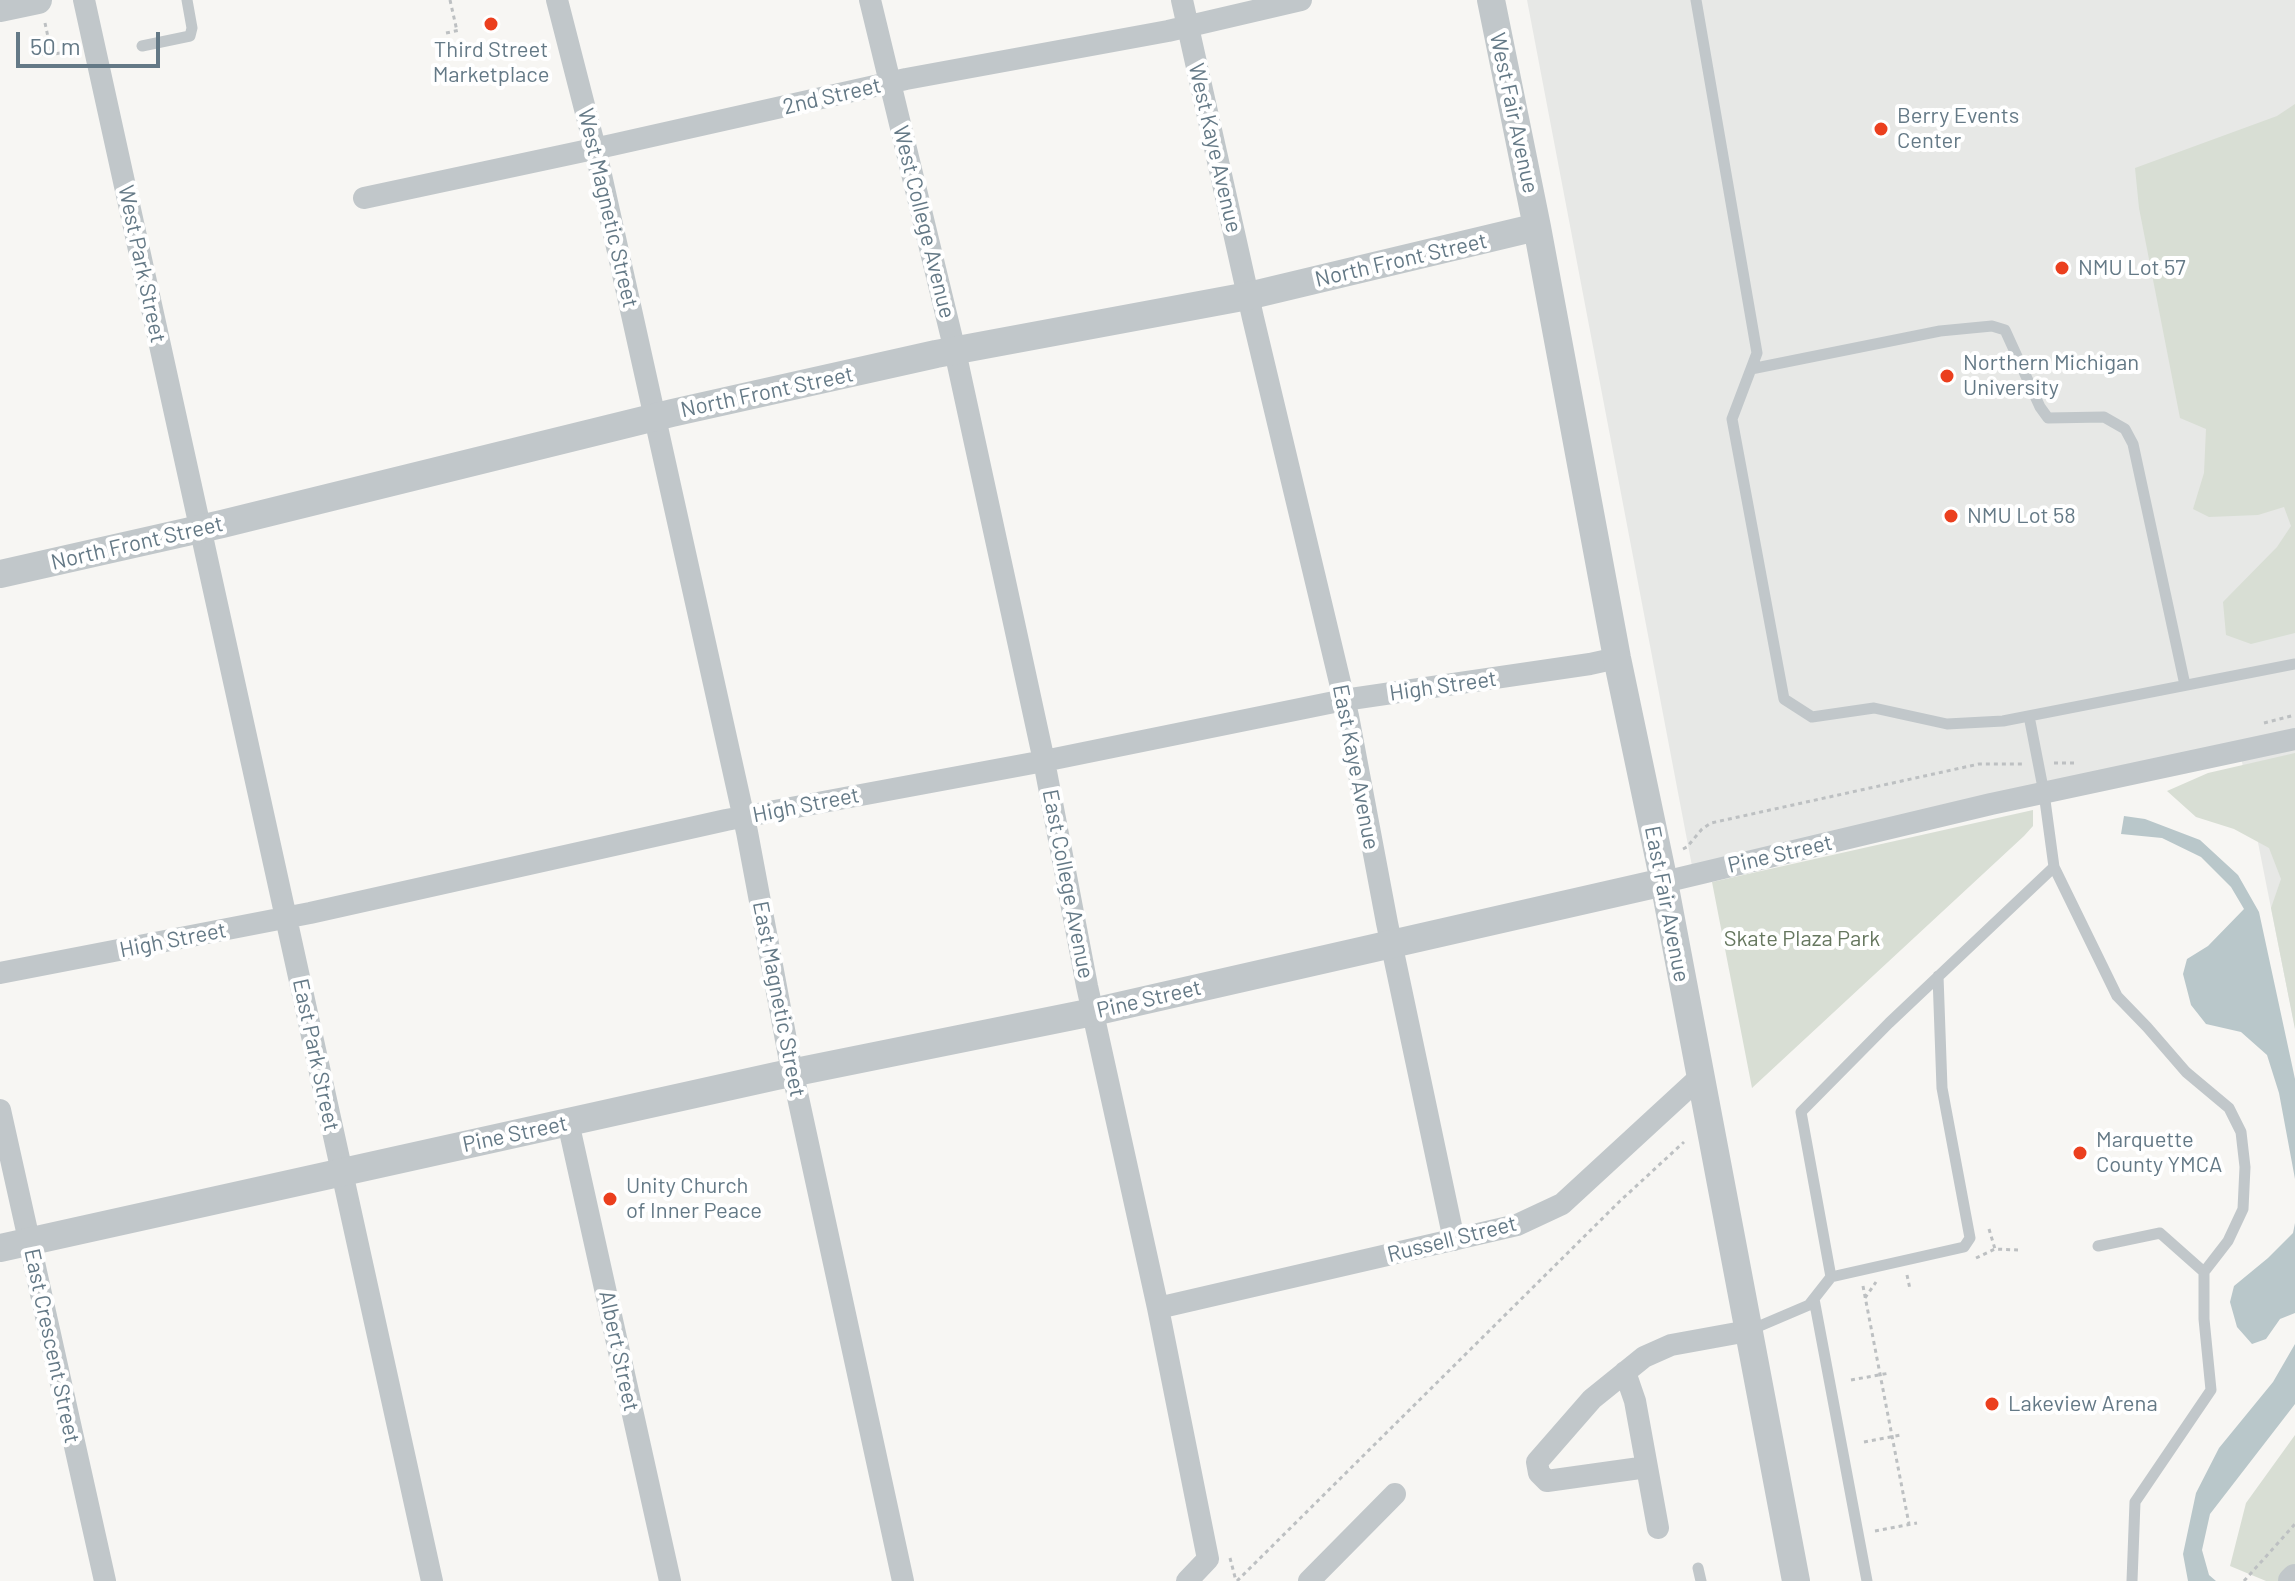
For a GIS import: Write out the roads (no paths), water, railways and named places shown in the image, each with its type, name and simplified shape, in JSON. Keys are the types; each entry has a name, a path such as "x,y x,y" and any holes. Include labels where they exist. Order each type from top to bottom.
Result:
{"street":[{"name":"West Park Street","path":"84,0 199,529"},
{"name":"West Magnetic Street","path":"557,0 595,148 655,417"},
{"name":"West College Avenue","path":"870,0 955,351"},
{"name":"West Kaye Avenue","path":"1182,0 1248,296"},
{"name":"2nd Street","path":"364,198 890,83 1188,27 1301,0"},
{"name":"West Fair Avenue","path":"1491,0 1537,227"},
{"path":"0,8 42,12"},
{"name":"North Front Street","path":"0,574 199,529 655,417 955,351 1248,296 1537,227"},
{"name":"East Fair Avenue","path":"1537,227 1617,658 1664,882 1796,1581"},
{"name":"East Kaye Avenue","path":"1248,296 1344,700 1454,1240"},
{"name":"East College Avenue","path":"955,351 1044,761 1093,1012 1158,1308 1208,1559 1187,1581"},
{"name":"East Magnetic Street","path":"655,417 743,817 793,1073 903,1581"},
{"name":"East Park Street","path":"199,529 432,1581"},
{"name":"High Street","path":"0,973 285,918 743,817 1044,761 1344,700 1617,658"},
{"name":"Pine Street","path":"0,1248 793,1073 1093,1012 2044,793 2295,739"},
{"name":"Russell Street","path":"1158,1308 1517,1225 1562,1204 1700,1077"},
{"name":"East Crescent Street","path":"0,1110 105,1581"},
{"name":"Albert Street","path":"568,1122 670,1581"},
{"path":"1647,1467 1547,1481 1539,1473 1537,1462 1592,1399 1644,1357 1671,1345 1748,1331"},
{"path":"1625,1372 1635,1401 1658,1528"},
{"path":"1309,1581 1395,1494"}],"lane":[{"path":"142,46 190,36 192,28 187,0"},
{"path":"1696,0 1757,353 1732,419 1784,699 1812,717 1874,708 1947,724 2003,721 2295,664"},
{"path":"1751,369 1940,331 1992,326 2005,330 2048,418 2104,417 2125,429 2133,444 2185,685"},
{"path":"2029,716 2054,867 2117,996 2186,1072 2229,1108 2241,1132 2245,1167 2243,1209 2228,1241 2204,1272 2204,1319 2211,1390 2135,1502 2132,1581"},
{"path":"1831,1277 1801,1112 2054,867"},
{"path":"1748,1331 1809,1305 1831,1277 1964,1247 1970,1238 1942,1088 1938,976"},
{"path":"2098,1246 2160,1233 2204,1272"},
{"path":"1814,1299 1867,1581"},
{"path":"1698,1568 1701,1581"}],"place":[{"name":"Third Street Marketplace","path":"491,24"},
{"name":"Berry Events Center","path":"1881,129"},
{"name":"NMU Lot 57","path":"2062,268"},
{"name":"Northern Michigan University","path":"1947,376"},
{"name":"NMU Lot 58","path":"1951,516"},
{"name":"Marquette County YMCA","path":"2080,1153"},
{"name":"Unity Church of Inner Peace","path":"610,1199"},
{"name":"Lakeview Arena","path":"1992,1404"}],"park label":[{"name":"Skate Plaza Park","path":"1802,939"}]}
